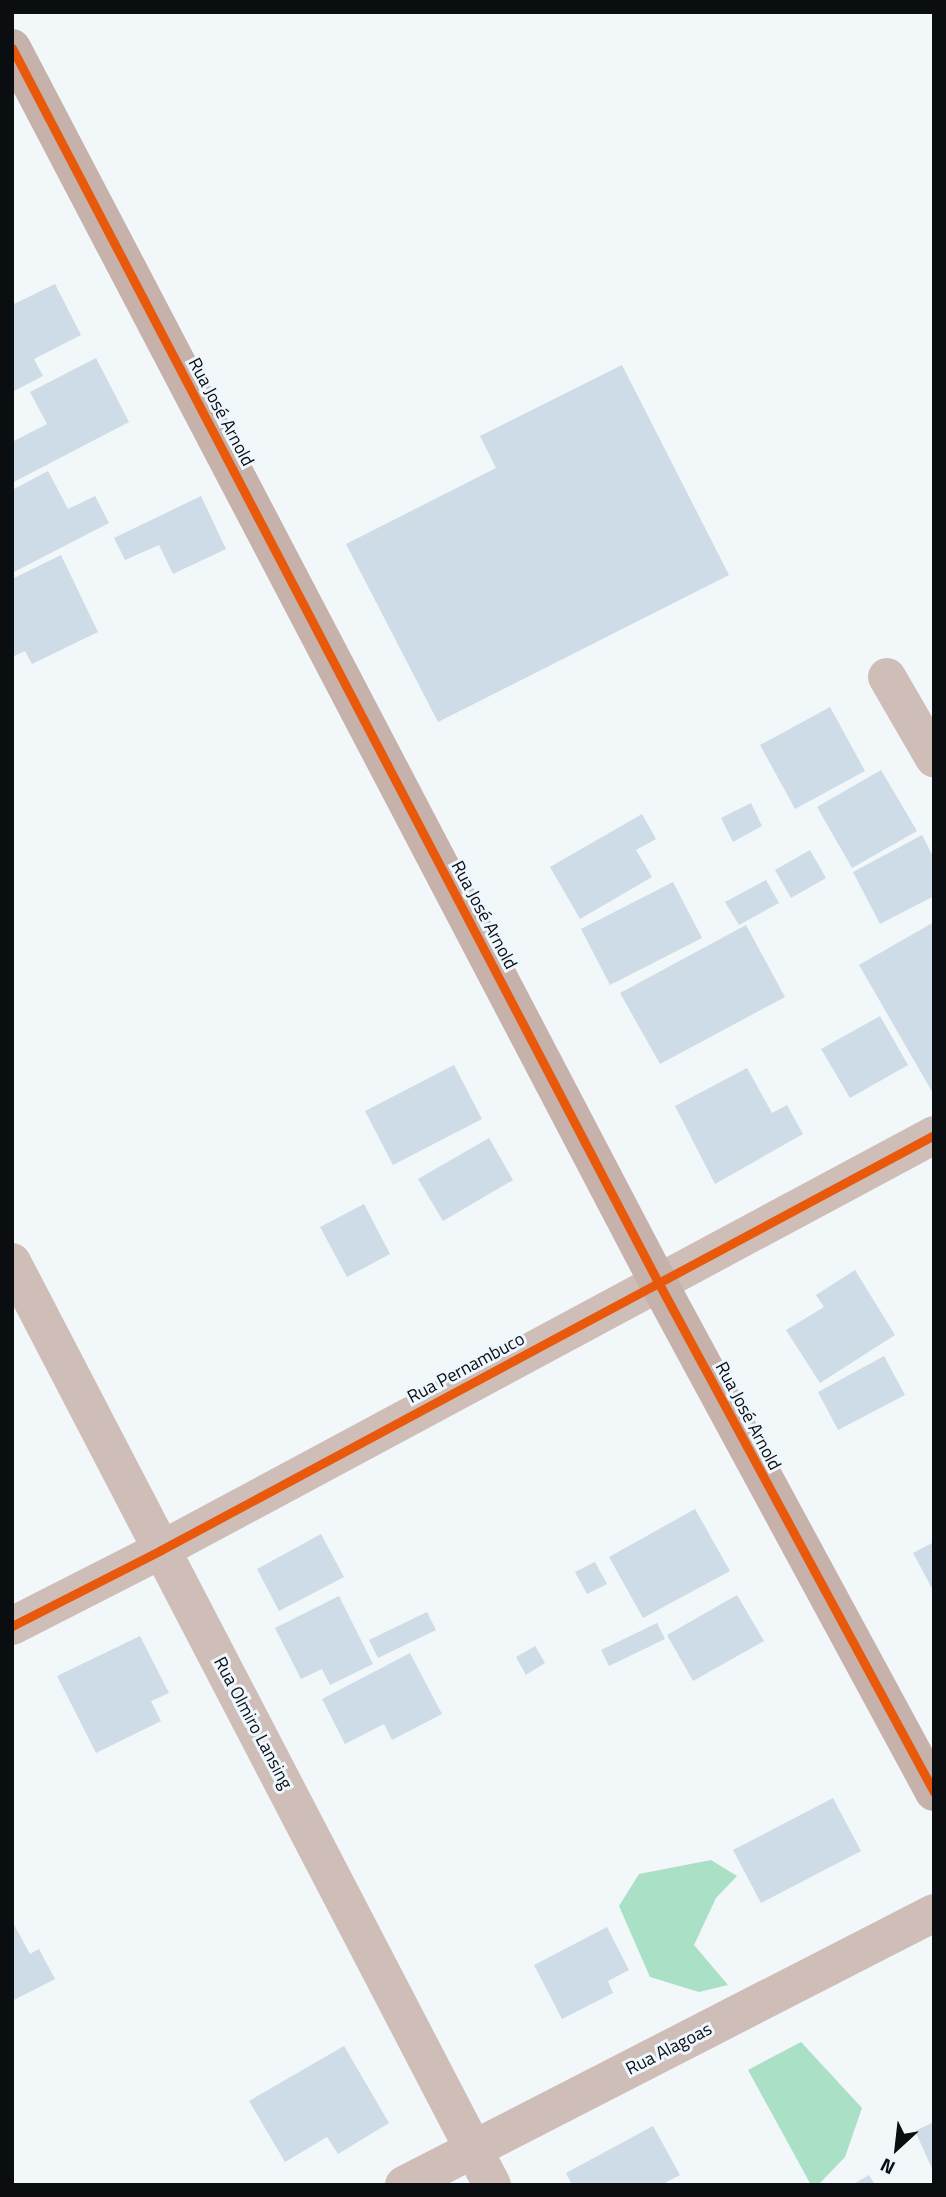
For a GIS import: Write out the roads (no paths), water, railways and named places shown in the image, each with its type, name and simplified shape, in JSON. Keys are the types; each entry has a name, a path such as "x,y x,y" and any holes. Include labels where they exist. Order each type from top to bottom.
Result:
{"street":[{"name":"Rua José Arnold","path":"12,48 658,1282 934,1792"},
{"path":"887,677 934,758"},
{"name":"Rua Pernambuco","path":"12,1626 162,1550 934,1135"},
{"name":"Rua Olmiro Lansing","path":"12,1262 492,2185"},
{"name":"Rua Alagoas","path":"404,2185 934,1913"}]}
